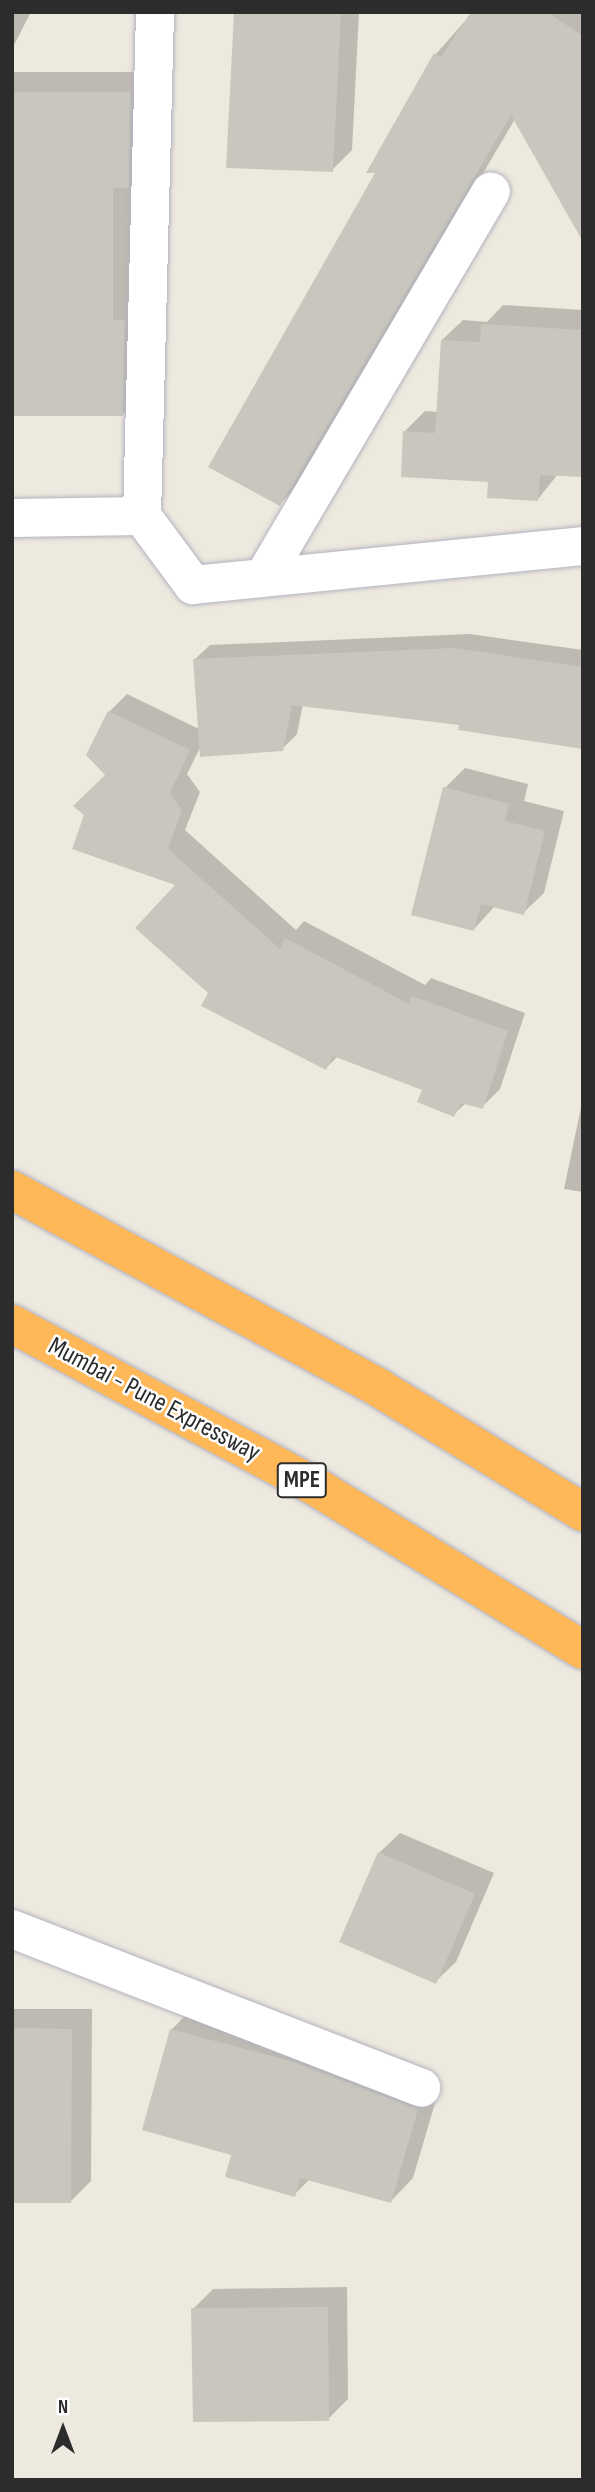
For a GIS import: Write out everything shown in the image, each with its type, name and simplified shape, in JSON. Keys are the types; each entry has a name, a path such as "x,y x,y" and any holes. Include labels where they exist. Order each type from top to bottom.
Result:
{"highway":[{"path":"12,1190 379,1388 583,1512"},
{"name":"Mumbai - Pune Expressway","path":"12,1324 321,1490 583,1650"}],"street":[{"path":"155,12 142,516 193,585 265,575 583,546"},
{"path":"265,575 491,192"},
{"path":"12,518 142,516"},
{"path":"12,1929 421,2088"}],"building":[{"path":"234,12 341,12 333,172 226,168"},
{"path":"471,12 547,12 583,36 583,242 511,115 280,506 208,467 375,173 366,173 434,53 441,57"},
{"path":"12,92 131,92 129,188 113,188 113,320 125,320 123,416 12,416"},
{"path":"481,324 583,330 583,477 540,475 538,501 487,498 488,482 401,477 403,431 435,433 441,340 480,342"},
{"path":"454,648 583,667 583,749 458,730 459,725 292,705 283,751 200,757 193,659"},
{"path":"108,711 190,750 170,793 182,810 168,849 280,949 285,938 409,1004 412,996 508,1031 483,1109 461,1103 454,1117 417,1102 422,1090 333,1056 326,1070 201,1006 208,993 135,928 175,885 72,849 84,815 73,806 105,775 86,755"},
{"path":"443,787 509,804 505,821 545,831 524,915 481,904 474,931 411,915"},
{"path":"378,1852 475,1894 436,1984 339,1942"},
{"path":"12,2028 72,2029 71,2203 12,2203"},
{"path":"170,2029 294,2062 418,2109 391,2203 300,2178 295,2197 225,2177 231,2155 142,2130"},
{"path":"328,2307 329,2421 193,2422 191,2308"}]}
